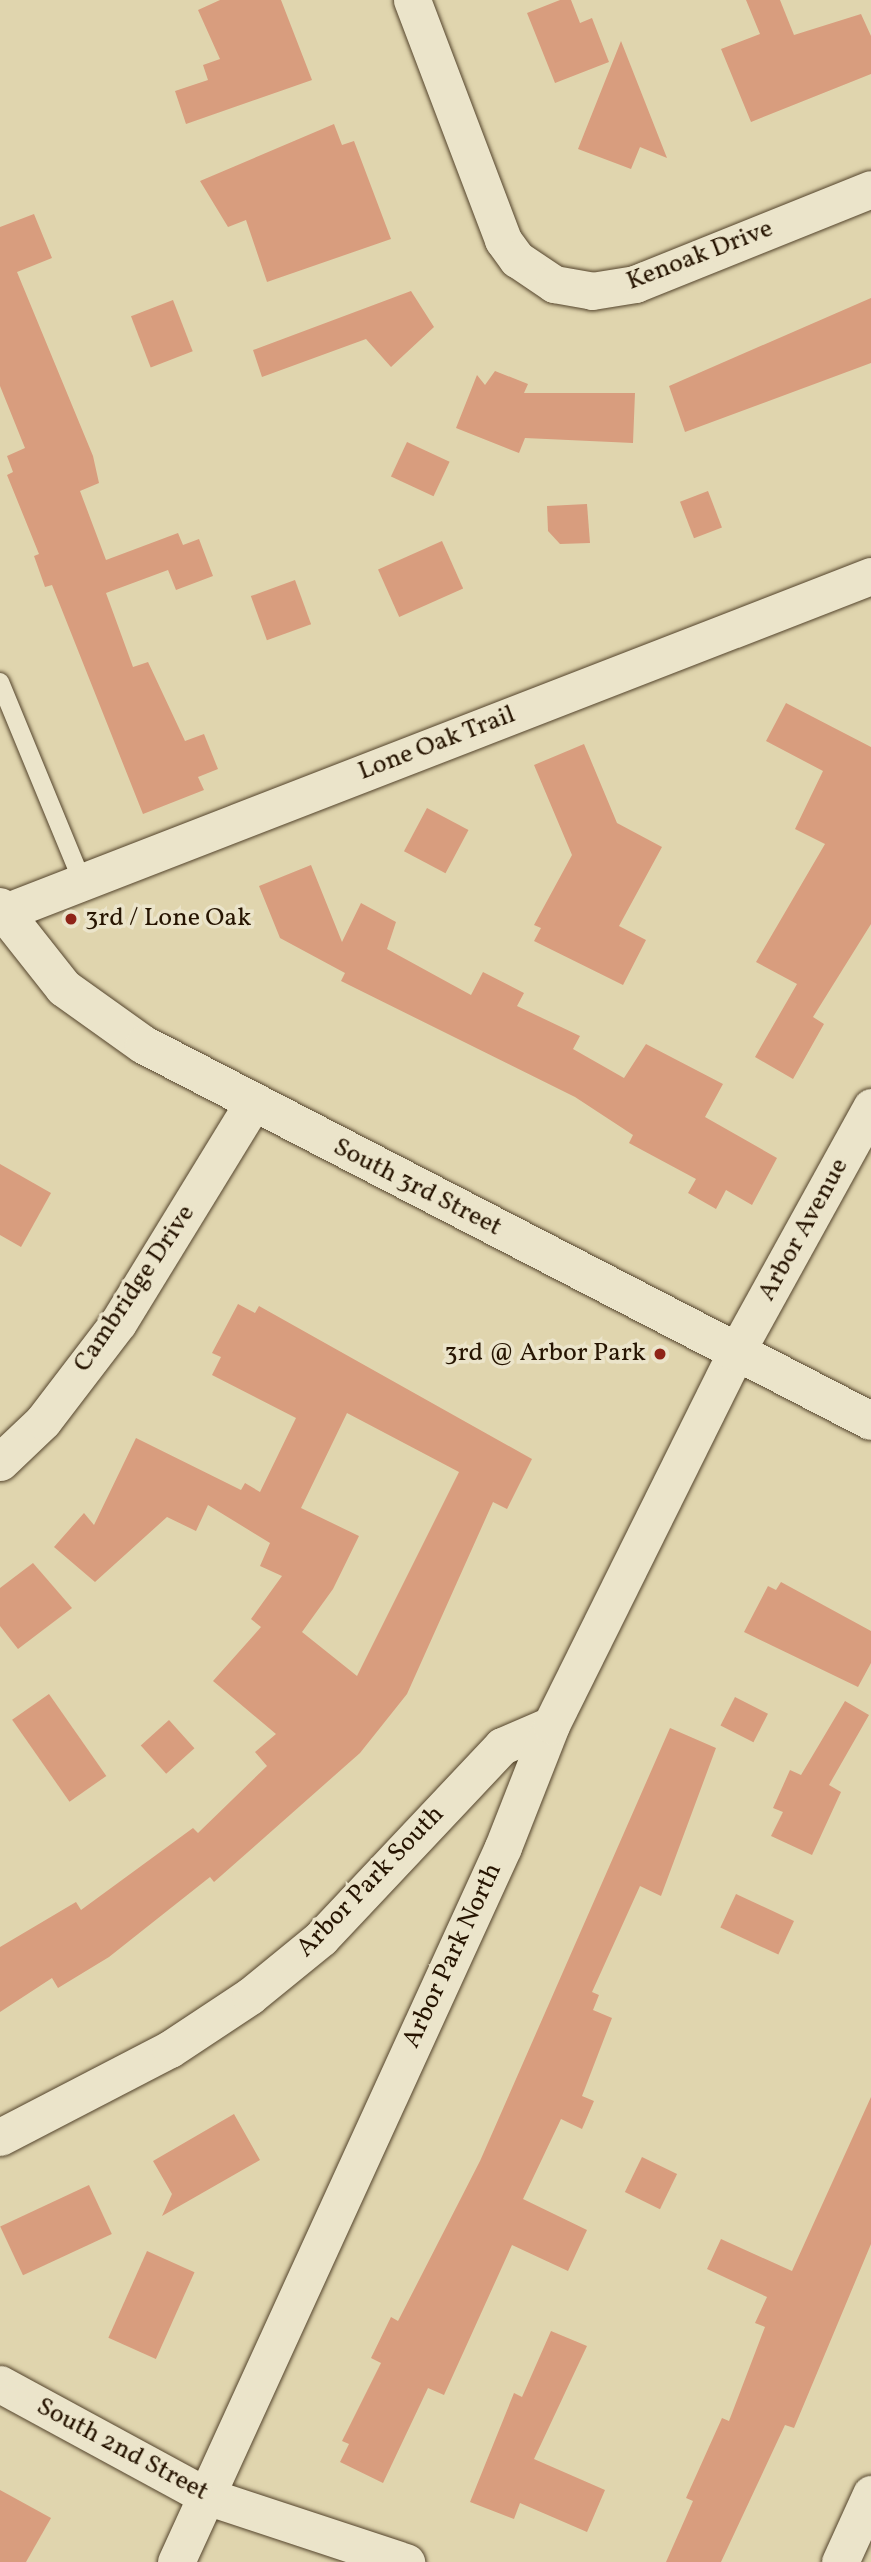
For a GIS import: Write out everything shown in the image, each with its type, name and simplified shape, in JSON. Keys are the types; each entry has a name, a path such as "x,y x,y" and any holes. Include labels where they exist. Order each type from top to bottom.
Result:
{"street":[{"name":"Kenoak Drive","path":"412,0 503,240 517,259 554,284 592,291 635,284 871,189"},
{"name":"Lone Oak Trail","path":"1,911 871,576"},
{"name":"South 3rd Street","path":"1,911 38,961 79,1001 144,1045 871,1421"},
{"name":"Cambridge Drive","path":"0,1462 43,1421 118,1323 253,1103"},
{"name":"Arbor Avenue","path":"736,1352 871,1107"},
{"name":"Arbor Park North","path":"176,2562 503,1847 551,1725 736,1352"},
{"name":"Arbor Park South","path":"0,2137 170,2049 250,1996 321,1938 502,1746 551,1725"},
{"name":"South 2nd Street","path":"0,2384 206,2496 406,2562"},
{"path":"840,2562 871,2494"}],"lane":[{"path":"0,682 81,880"}],"building":[{"path":"220,0 281,0 312,80 186,124 175,91 208,80 203,65 220,59 198,10"},
{"path":"560,0 571,0 580,23 592,18 609,62 555,83 527,13"},
{"path":"746,0 780,0 794,35 861,14 871,36 871,74 751,122 721,49 760,34"},
{"path":"621,41 667,158 640,147 631,169 578,149"},
{"path":"334,124 342,145 354,141 391,239 267,282 246,220 228,227 200,181"},
{"path":"34,214 52,258 17,272 93,456 99,483 80,491 106,560 178,533 183,545 199,539 213,576 176,590 168,570 106,593 133,667 148,662 185,741 204,734 218,769 198,777 204,790 143,814 52,585 45,587 34,556 39,554 7,475 13,472 7,456 25,448 0,386 0,227"},
{"path":"411,291 434,327 391,367 366,339 262,377 253,350"},
{"path":"871,298 871,363 685,432 669,386"},
{"path":"173,300 193,351 151,367 131,316"},
{"path":"495,371 528,384 524,393 635,393 633,443 525,438 519,453 456,428 477,375 485,385"},
{"path":"407,442 450,462 434,496 391,476"},
{"path":"708,491 722,527 694,538 680,502"},
{"path":"587,504 590,543 560,544 548,531 547,506"},
{"path":"442,541 463,589 399,617 378,569"},
{"path":"295,580 311,624 267,640 251,596"},
{"path":"786,703 871,747 871,924 813,1017 824,1024 793,1079 755,1057 797,984 756,962 825,844 795,829 823,771 766,741"},
{"path":"584,744 617,823 662,847 619,926 646,940 623,985 534,941 541,928 534,925 572,855 534,765"},
{"path":"427,808 468,830 445,873 404,851"},
{"path":"311,865 342,942 361,903 396,922 387,949 471,995 483,972 524,993 517,1006 580,1036 573,1049 624,1078 646,1044 723,1084 705,1117 777,1158 752,1205 726,1190 716,1209 688,1193 696,1179 629,1143 633,1135 575,1097 341,981 345,973 280,938 259,886"},
{"path":"0,1164 51,1193 21,1247 0,1235"},
{"path":"238,1304 255,1313 259,1306 532,1459 507,1509 493,1502 407,1694 360,1753 214,1882 210,1877 109,1957 58,1988 52,1978 0,2012 0,1947 76,1902 81,1910 193,1828 198,1833 267,1766 255,1752 276,1734 213,1681 261,1627 251,1619 282,1576 260,1566 270,1543 208,1505 196,1531 167,1517 95,1582 54,1547 84,1513 94,1525 136,1438 241,1490 245,1483 260,1492 296,1418 212,1375 221,1357 212,1353","holes":["347,1413 459,1472 357,1676 302,1632 333,1589 359,1536 301,1508"]},
{"path":"33,1563 72,1608 18,1649 0,1626 0,1588"},
{"path":"781,1582 871,1631 871,1663 858,1687 744,1632 768,1586 776,1590"},
{"path":"49,1694 106,1776 69,1802 12,1720"},
{"path":"735,1697 768,1714 753,1742 720,1726"},
{"path":"845,1701 869,1715 829,1785 841,1792 812,1855 771,1836 783,1812 773,1808 790,1770 801,1775"},
{"path":"169,1720 194,1748 166,1774 141,1745"},
{"path":"670,1728 716,1748 661,1896 640,1886 592,1992 599,1995 593,2010 612,2018 582,2096 594,2101 582,2129 561,2119 523,2199 587,2230 568,2271 512,2245 444,2395 428,2388 383,2483 340,2462 349,2444 342,2441 381,2363 371,2358 391,2317 398,2321 480,2161"},
{"path":"736,1894 794,1921 778,1955 720,1928"},
{"path":"871,2097 871,2244 794,2428 785,2425 721,2562 666,2562 693,2501 686,2498 722,2418 729,2421 765,2327 755,2323 767,2297 707,2269 721,2239 792,2271"},
{"path":"234,2114 260,2160 162,2216 172,2194 153,2161"},
{"path":"642,2157 677,2174 660,2209 625,2192"},
{"path":"89,2185 112,2234 23,2275 0,2226"},
{"path":"147,2251 195,2272 156,2359 108,2338"},
{"path":"551,2331 587,2346 534,2459 605,2490 587,2532 520,2503 514,2519 470,2502 514,2393 522,2397"},
{"path":"0,2490 51,2518 26,2562 0,2562"}],"place":[{"name":"3rd / Lone Oak","path":"71,919"},
{"name":"3rd @ Arbor Park","path":"660,1354"}]}
